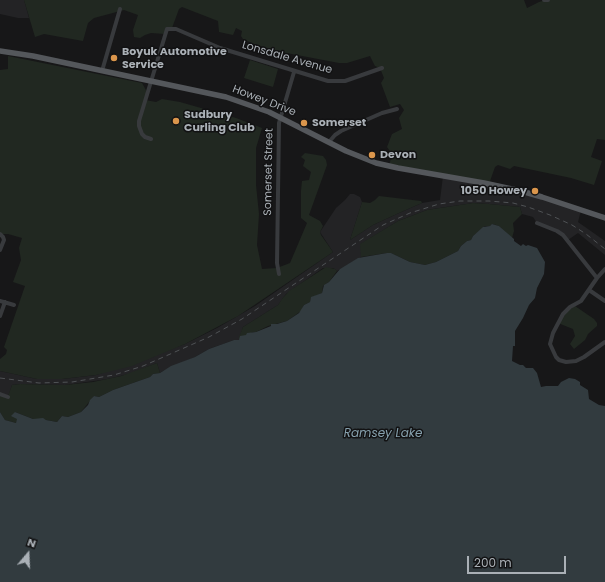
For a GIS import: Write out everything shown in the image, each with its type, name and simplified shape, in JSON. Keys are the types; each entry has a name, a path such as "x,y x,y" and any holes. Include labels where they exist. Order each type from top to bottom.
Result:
{"main road":[{"name":"Howey Drive","path":"0,51 15,52 234,99 280,117 353,154 382,165 521,191 605,218"}],"street":[{"path":"102,71 120,8"},
{"name":"Lonsdale Avenue","path":"150,81 167,29 176,29 220,48 294,72 328,81 354,78 382,68"},
{"name":"Somerset Street","path":"279,274 277,263 278,128 294,72"},
{"path":"150,81 139,126 142,134 151,139"},
{"path":"329,142 341,131 397,109"},
{"path":"537,224 557,231 563,235 597,278"},
{"path":"0,250 4,240 2,236"},
{"path":"605,269 581,301 568,309 561,318 551,339 552,348 559,360 566,362 572,362 584,357 605,342"},
{"path":"589,290 605,301"},
{"path":"0,316 2,301 14,305"},
{"path":"0,394 8,397"}],"shaded area":[{"path":"0,0 24,0 29,18 18,18 0,14"},
{"path":"24,0 524,0 527,8 546,0 605,0 605,140 597,139 591,157 602,161 594,185 571,178 514,166 510,169 498,165 495,167 489,184 389,166 392,154 387,147 392,134 402,129 399,118 404,110 400,104 390,107 381,83 384,78 380,68 375,66 370,56 347,63 339,63 276,51 243,39 241,36 242,31 236,28 233,35 219,32 218,21 182,7 179,9 172,28 165,34 151,33 140,38 134,37 133,30 138,15 124,10 94,18 88,23 83,41 44,34 35,37"},
{"path":"8,56 142,83 147,92 145,100 156,102 162,99 180,102 236,118 262,128 256,148 256,185 259,214 257,245 262,269 277,268 290,263 307,223 301,218 301,191 302,181 309,180 311,172 303,166 305,160 301,157 305,153 323,156 327,165 309,215 320,221 323,226 320,232 321,235 333,252 238,316 185,344 132,366 96,375 62,379 37,379 0,371 0,359 6,354 7,350 4,347 25,286 13,282 21,260 19,248 22,238 8,234 0,234 0,70 8,69"},
{"path":"250,60 278,69 273,87 244,78"},
{"path":"443,176 493,184 581,210 578,222 605,241 605,255 578,233 568,240 563,235 537,223 533,217 522,214 520,207 473,203 427,210 398,221 361,244 361,257 337,271 333,268 323,268 286,294 278,305 243,327 239,340 234,340 209,349 160,373 157,363 133,373 108,379 65,385 12,385 8,397 0,394 0,371 37,379 62,379 96,375 185,344 217,328 255,306 333,252 320,232 336,208 350,194 360,197 362,202 350,240 373,225 399,213 422,203 440,200"},
{"path":"379,196 421,201 422,203 373,225 350,240 362,202 370,203"},
{"path":"473,203 520,207 522,214 513,223 514,231 512,238 499,226 493,224 490,226 485,226 473,236 471,240 467,241 461,246 458,251 436,262 425,265 410,262 391,253 361,257 360,244 398,221 427,210"},
{"path":"326,267 337,271 329,282 323,286 322,293 311,298 310,302 304,305 301,311 287,321 268,326 239,340 243,327 278,305 289,291"},
{"path":"575,306 594,319 597,326 588,334 585,340 574,349 570,344 575,336 573,329 558,323 566,312"},
{"path":"157,363 160,373 153,374 150,377 113,390 99,397 94,396 81,412 68,417 62,416 57,422 33,419 15,412 18,419 16,423 5,420 0,412 0,394 8,396 12,385 65,385 93,382 121,376"}],"water":[{"name":"Ramsey Lake","path":"492,224 499,226 521,246 523,244 537,248 545,262 544,274 537,288 535,298 529,305 515,331 515,346 513,346 512,361 523,365 526,368 533,368 537,373 541,387 558,386 561,382 569,378 575,379 580,382 580,385 588,390 589,399 599,405 605,406 605,582 0,582 0,412 5,420 16,423 17,419 11,416 15,412 33,419 43,418 57,422 62,416 68,417 81,412 94,396 99,397 113,390 150,377 153,374 160,373 171,366 195,357 209,349 234,340 239,340 240,336 246,335 247,333 256,332 271,326 271,324 287,321 299,313 304,305 310,302 311,297 322,293 324,285 329,282 340,269 358,258 391,253 410,262 425,265 436,262 458,251 461,246 467,241 471,240 473,236 483,227 490,226"}],"railway":[{"path":"0,378 39,383 72,382 114,375 143,366 209,337 242,319 383,225 410,213 439,204 460,201 489,201 513,203 528,207 572,225 605,249"}],"place":[{"name":"Boyuk Automotive Service","path":"114,58"},
{"name":"Sudbury Curling Club","path":"176,121"},
{"name":"Somerset","path":"304,123"},
{"name":"Devon","path":"372,155"},
{"name":"1050 Howey","path":"535,191"}]}
